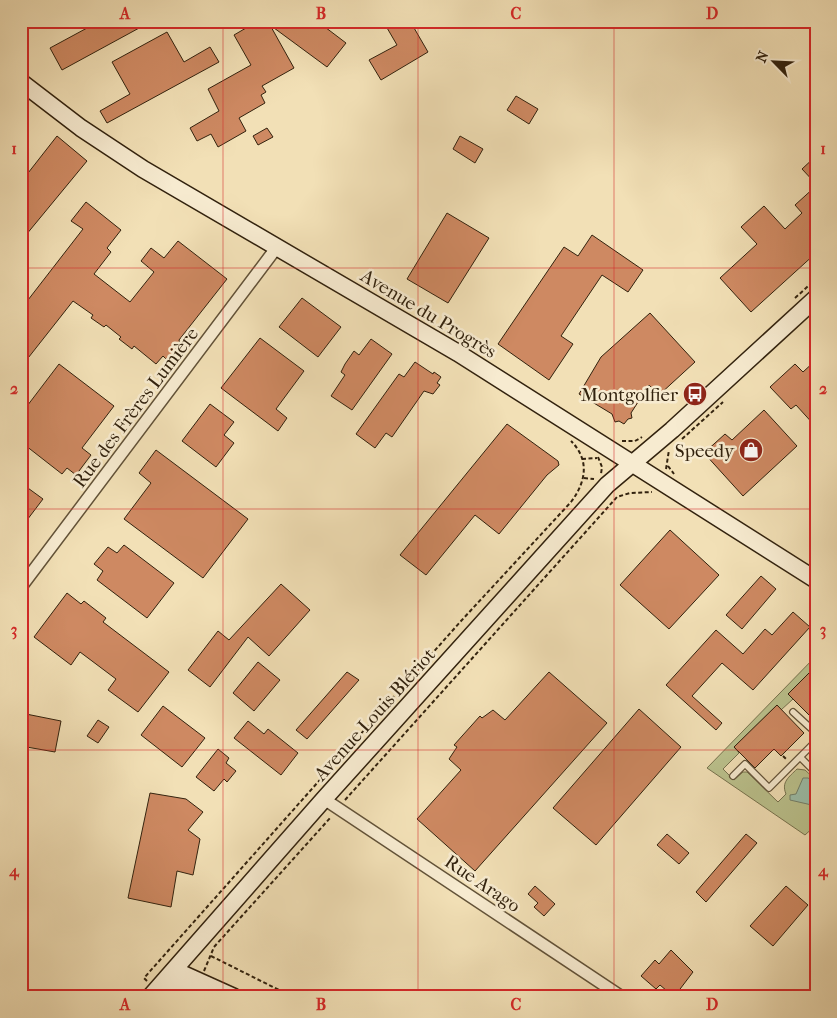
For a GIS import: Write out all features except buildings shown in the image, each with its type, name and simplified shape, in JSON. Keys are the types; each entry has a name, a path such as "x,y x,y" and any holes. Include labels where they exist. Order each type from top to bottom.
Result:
{"street":[{"name":"Avenue du Progrès","path":"21,82 59,112 129,160 458,353 816,580"},
{"name":"Rue des Frères Lumière","path":"21,587 277,247"},
{"name":"Avenue Louis Blériot","path":"162,984 324,799 607,485 672,430 816,298"},
{"name":"Rue Arago","path":"324,799 622,997"},
{"path":"162,984 202,997"},
{"path":"162,984 234,997"}],"lane":[{"path":"793,712 816,733"},
{"path":"733,776 745,764 769,788 816,741"},
{"path":"800,757 816,773"}],"path":[{"path":"794,299 816,279"},
{"path":"616,440 635,441 649,434"},
{"path":"162,984 144,978 580,490 584,478 582,459 577,447 566,436"},
{"path":"293,997 211,956 214,947 618,497 640,492 653,492 668,466 667,459 674,444"},
{"path":"582,459 597,458"}],"shaded area":[{"path":"816,656 816,676 811,671 788,694 793,699 781,710 777,705 734,747 739,753 723,769 734,780 743,772 747,772 778,802 786,794 784,786 789,777 797,769 805,770 816,780 816,825 805,835 707,768"},
{"path":"803,778 816,782 816,806 790,800 790,795 796,794"}],"place":[{"name":"Montgolfier","path":"695,394"},
{"name":"Speedy","path":"751,450"}]}
